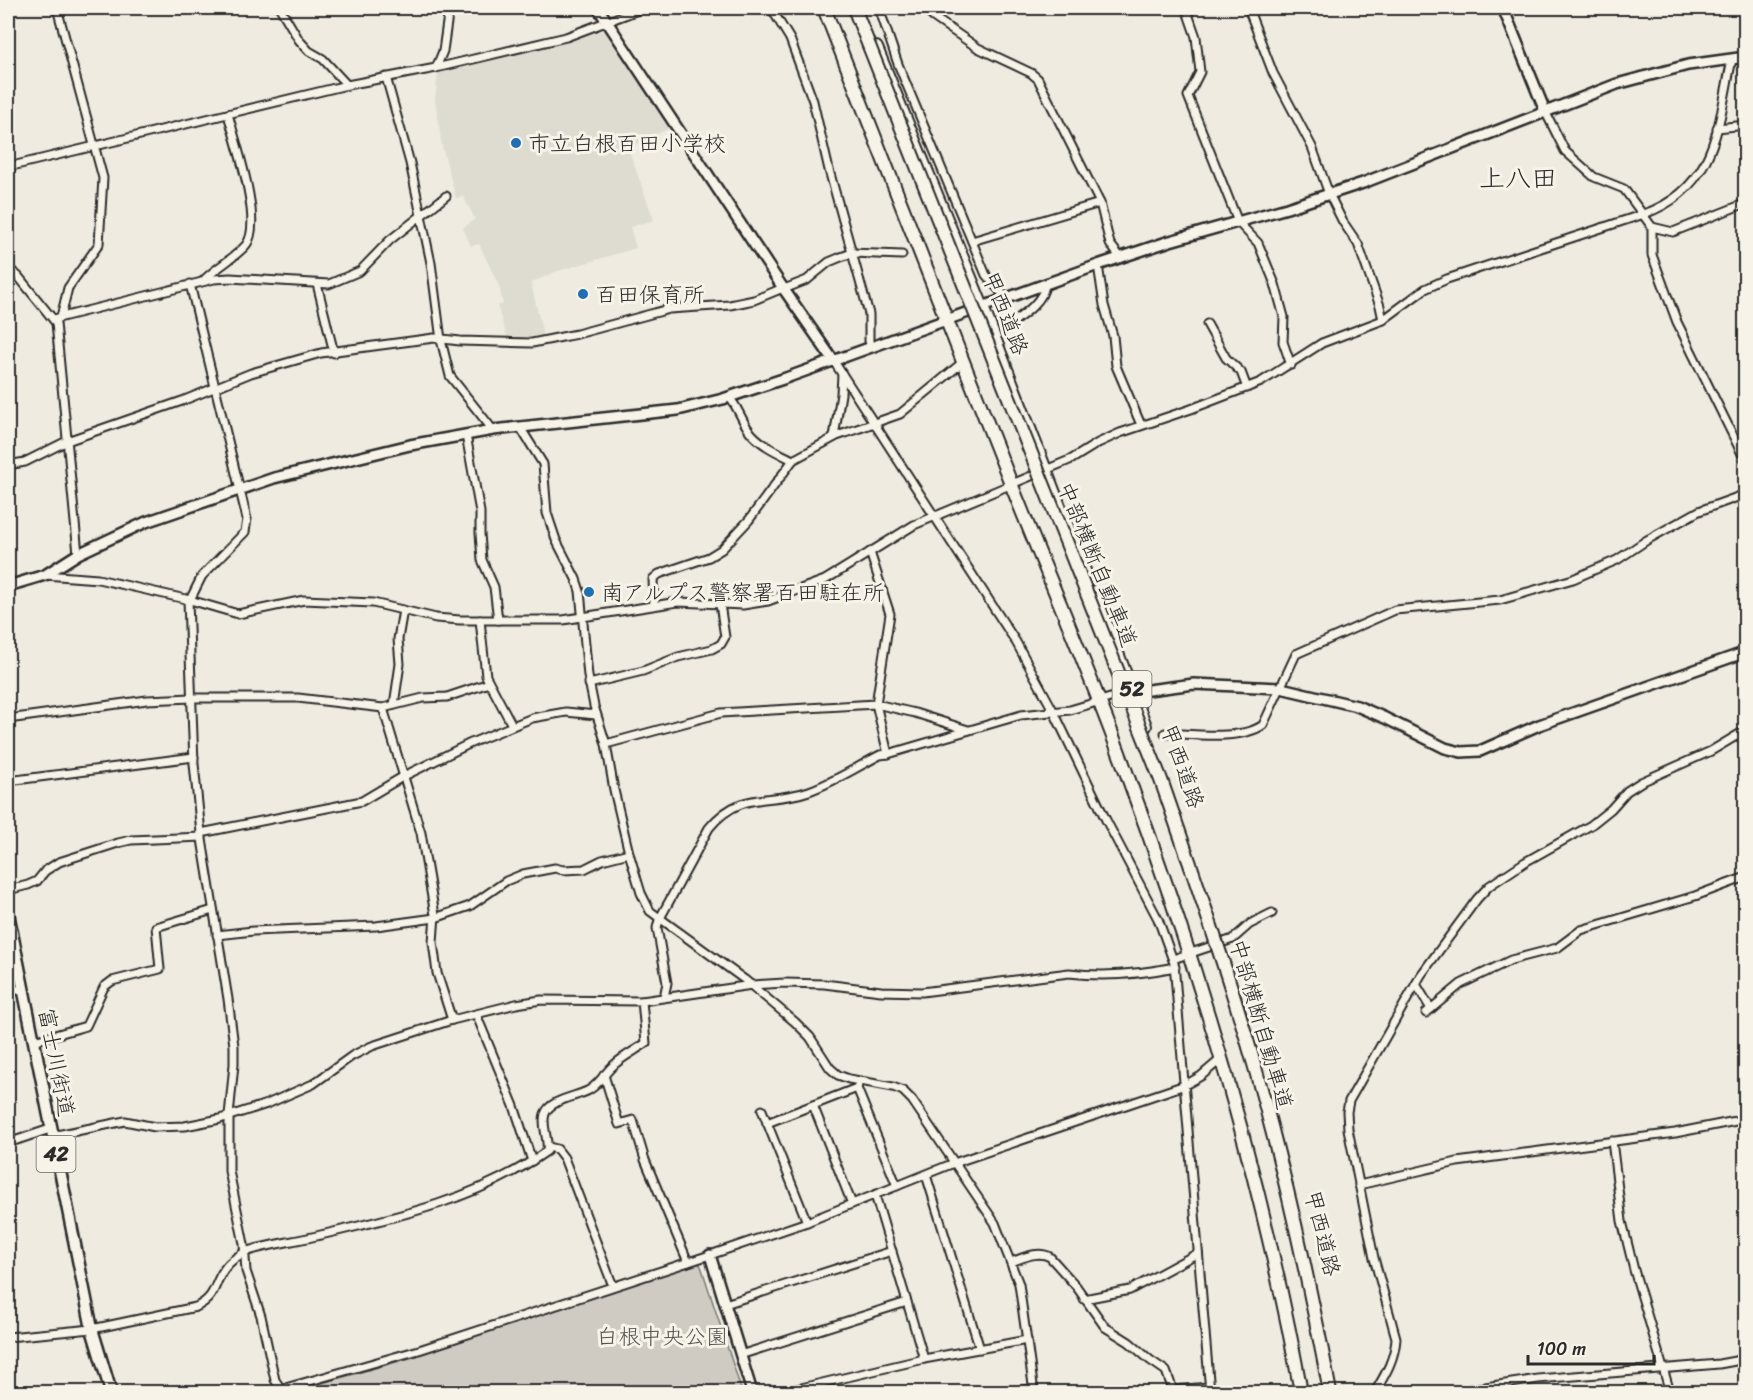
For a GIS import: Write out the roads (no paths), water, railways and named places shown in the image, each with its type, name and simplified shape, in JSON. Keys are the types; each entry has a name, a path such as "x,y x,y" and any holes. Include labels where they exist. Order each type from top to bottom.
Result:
{"highway":[{"name":"52","path":"824,8 1011,485 1100,701 1190,953 1264,1218 1301,1392"},
{"name":"中部横断自動車道","path":"847,8 1155,783 1237,1034 1268,1145 1296,1257 1323,1392"},
{"name":"中部横断自動車道","path":"854,8 1152,758 1203,900 1245,1032 1275,1143 1302,1256 1330,1392"},
{"name":"甲西道路","path":"860,8 982,307 1173,798 1254,1045 1315,1288 1336,1392"}],"main road":[{"name":"富士川街道","path":"8,913 92,1329 111,1392"}],"street":[{"path":"57,8 104,178 99,244 68,288 56,322 78,554"},
{"path":"280,8 309,51 323,59 347,85"},
{"path":"436,68 443,51 449,8"},
{"path":"598,8 783,289 833,360 1016,642 1054,712 1106,820 1158,919 1174,963 1209,1390 1173,1390 1166,1371 1129,1342 1105,1327 1046,1254 1036,1254 1011,1262"},
{"path":"8,167 347,85 436,68 576,35 606,20 643,8"},
{"path":"771,8 790,39 813,101 829,170 869,314 871,347"},
{"path":"879,8 898,64 986,275 1006,298"},
{"path":"924,8 933,17 978,48 1031,73 1038,79 1100,203 1110,244 1121,258"},
{"path":"1186,8 1196,37 1200,72 1188,96 1238,222 1258,243 1275,284 1284,317 1283,342 1291,365"},
{"path":"1248,8 1273,73 1312,147 1329,194 1343,222 1358,244 1383,320"},
{"path":"1503,8 1545,111 1565,151 1594,177 1624,189 1652,227 1652,255 1677,322 1746,462"},
{"path":"8,586 45,575 78,554 146,522 274,478 493,430 678,410 729,397 1098,265 1363,183 1545,111 1628,81 1688,65 1746,57"},
{"path":"45,575 98,579 238,614 304,600 373,603 436,618 498,620 582,618 678,602 751,604 768,601 825,580 902,531 1072,459 1098,443 1261,382 1322,344 1383,320 1425,289 1447,279 1644,214 1670,203 1685,191 1710,156 1732,58"},
{"path":"386,77 410,162 431,263 441,340 450,376 493,430"},
{"path":"203,281 212,271 246,245 251,230 252,206 228,114"},
{"path":"1717,128 1746,125"},
{"path":"57,318 203,281 230,278 329,284 360,271 390,240 446,196"},
{"path":"972,241 1100,203"},
{"path":"1652,227 1673,232 1746,203"},
{"path":"8,465 25,462 67,441 182,401 251,373 321,353 434,338 532,343 577,334 669,309 729,305 754,300 807,280 829,262 852,254 902,255"},
{"path":"1098,265 1104,305 1113,336 1116,366 1141,425"},
{"path":"8,268 57,318"},
{"path":"190,284 247,519 245,532 202,576 189,600 194,757 202,835 234,1046 229,1116 229,1170 245,1252 246,1271 261,1316 275,1380 283,1391 419,1350 807,1222 954,1163 1185,1085 1201,1076 1221,1059"},
{"path":"318,284 334,353"},
{"path":"1005,328 1032,306 1044,290 1045,284"},
{"path":"1207,324 1226,358 1241,372 1246,388"},
{"path":"654,605 653,579 659,574 701,560 722,549 749,520 793,460 834,437 900,414 963,362"},
{"path":"834,437 842,374"},
{"path":"729,397 741,412 750,432 758,440 793,460"},
{"path":"520,427 543,464 547,513 556,540 580,591 589,684 606,744 629,853 641,893 650,911 659,920 689,938 752,985 810,1037 830,1068 838,1075 858,1084 893,1087 903,1091 912,1100 995,1223 1019,1284 1033,1391 1005,1392"},
{"path":"466,435 480,512 482,560 494,587 498,620"},
{"path":"1165,733 1205,735 1254,731 1263,725 1296,654 1395,610 1500,600 1573,579 1617,560 1699,511 1746,495"},
{"path":"870,552 890,614 876,704 888,754"},
{"path":"589,684 643,671 721,644 725,637 720,604"},
{"path":"394,705 400,663 398,639 404,610"},
{"path":"480,620 486,676 512,725"},
{"path":"664,997 667,982 657,928 659,920 709,828 720,815 733,806 750,800 793,796 812,790 880,755 1021,715 1054,712 1133,692 1194,684 1281,688 1357,706 1445,748 1461,752 1480,751 1539,725 1746,652"},
{"path":"8,719 147,700 192,698 298,698 383,708 423,699 447,698 489,683"},
{"path":"606,744 721,713 876,704 915,713 968,730"},
{"path":"383,708 421,833 435,918 433,942 437,972 452,1020"},
{"path":"8,890 37,881 45,871 59,861 118,843 202,835 362,801 404,776 512,725 548,714 566,712 596,715"},
{"path":"1374,1392 1390,1365 1396,1350 1396,1338 1374,1258 1348,1129 1347,1112 1350,1101 1416,984 1477,899 1489,886 1525,862 1591,825 1611,809 1627,791 1641,782 1711,751 1746,730"},
{"path":"8,780 194,757"},
{"path":"217,935 253,931 376,926 435,918 470,906 506,880 523,874 555,868 584,869 602,860 629,853"},
{"path":"1416,984 1429,1011 1461,984 1511,960 1557,948 1581,930 1695,896 1746,877"},
{"path":"34,1041 86,1026 104,987 112,981 160,969 156,927 213,910"},
{"path":"8,1143 125,1120 155,1126 185,1126 229,1116 267,1104 314,1084 352,1056 372,1046 452,1020 541,1000 642,1001 752,985 824,984 881,991 922,992 1069,973 1084,975 1136,972 1174,963 1190,953 1222,944 1233,939 1250,924 1272,913"},
{"path":"8,987 24,991"},
{"path":"8,1336 92,1329 196,1307 207,1302 213,1295 225,1268 245,1252 441,1204 482,1188 548,1151 545,1112 552,1105 588,1091 597,1085 616,1062 646,1043 642,1001"},
{"path":"476,1014 514,1106 532,1161"},
{"path":"604,1075 619,1124 633,1120 645,1160 687,1262"},
{"path":"767,1123 858,1084"},
{"path":"858,1084 897,1186"},
{"path":"813,1105 852,1204"},
{"path":"762,1110 807,1222"},
{"path":"1359,1185 1457,1161 1675,1133 1746,1119"},
{"path":"1612,1141 1622,1221 1670,1392"},
{"path":"548,1147 557,1149 564,1158 613,1286"},
{"path":"926,1175 980,1348"},
{"path":"875,1195 924,1359"},
{"path":"725,1304 892,1251"},
{"path":"1084,1299 1130,1290 1198,1253"},
{"path":"710,1255 752,1392"},
{"path":"740,1355 907,1302"},
{"path":"784,1392 924,1359 1027,1340"},
{"path":"1452,1392 1538,1379 1719,1364 1746,1359"}],"place":[{"name":"市立白根百田小学校","path":"516,143"},
{"name":"百田保育所","path":"583,294"},
{"name":"南アルプス警察署百田駐在所","path":"589,592"}],"district":[{"name":"上八田","path":"1518,178"}],"park label":[{"name":"白根中央公園","path":"662,1336"}]}
